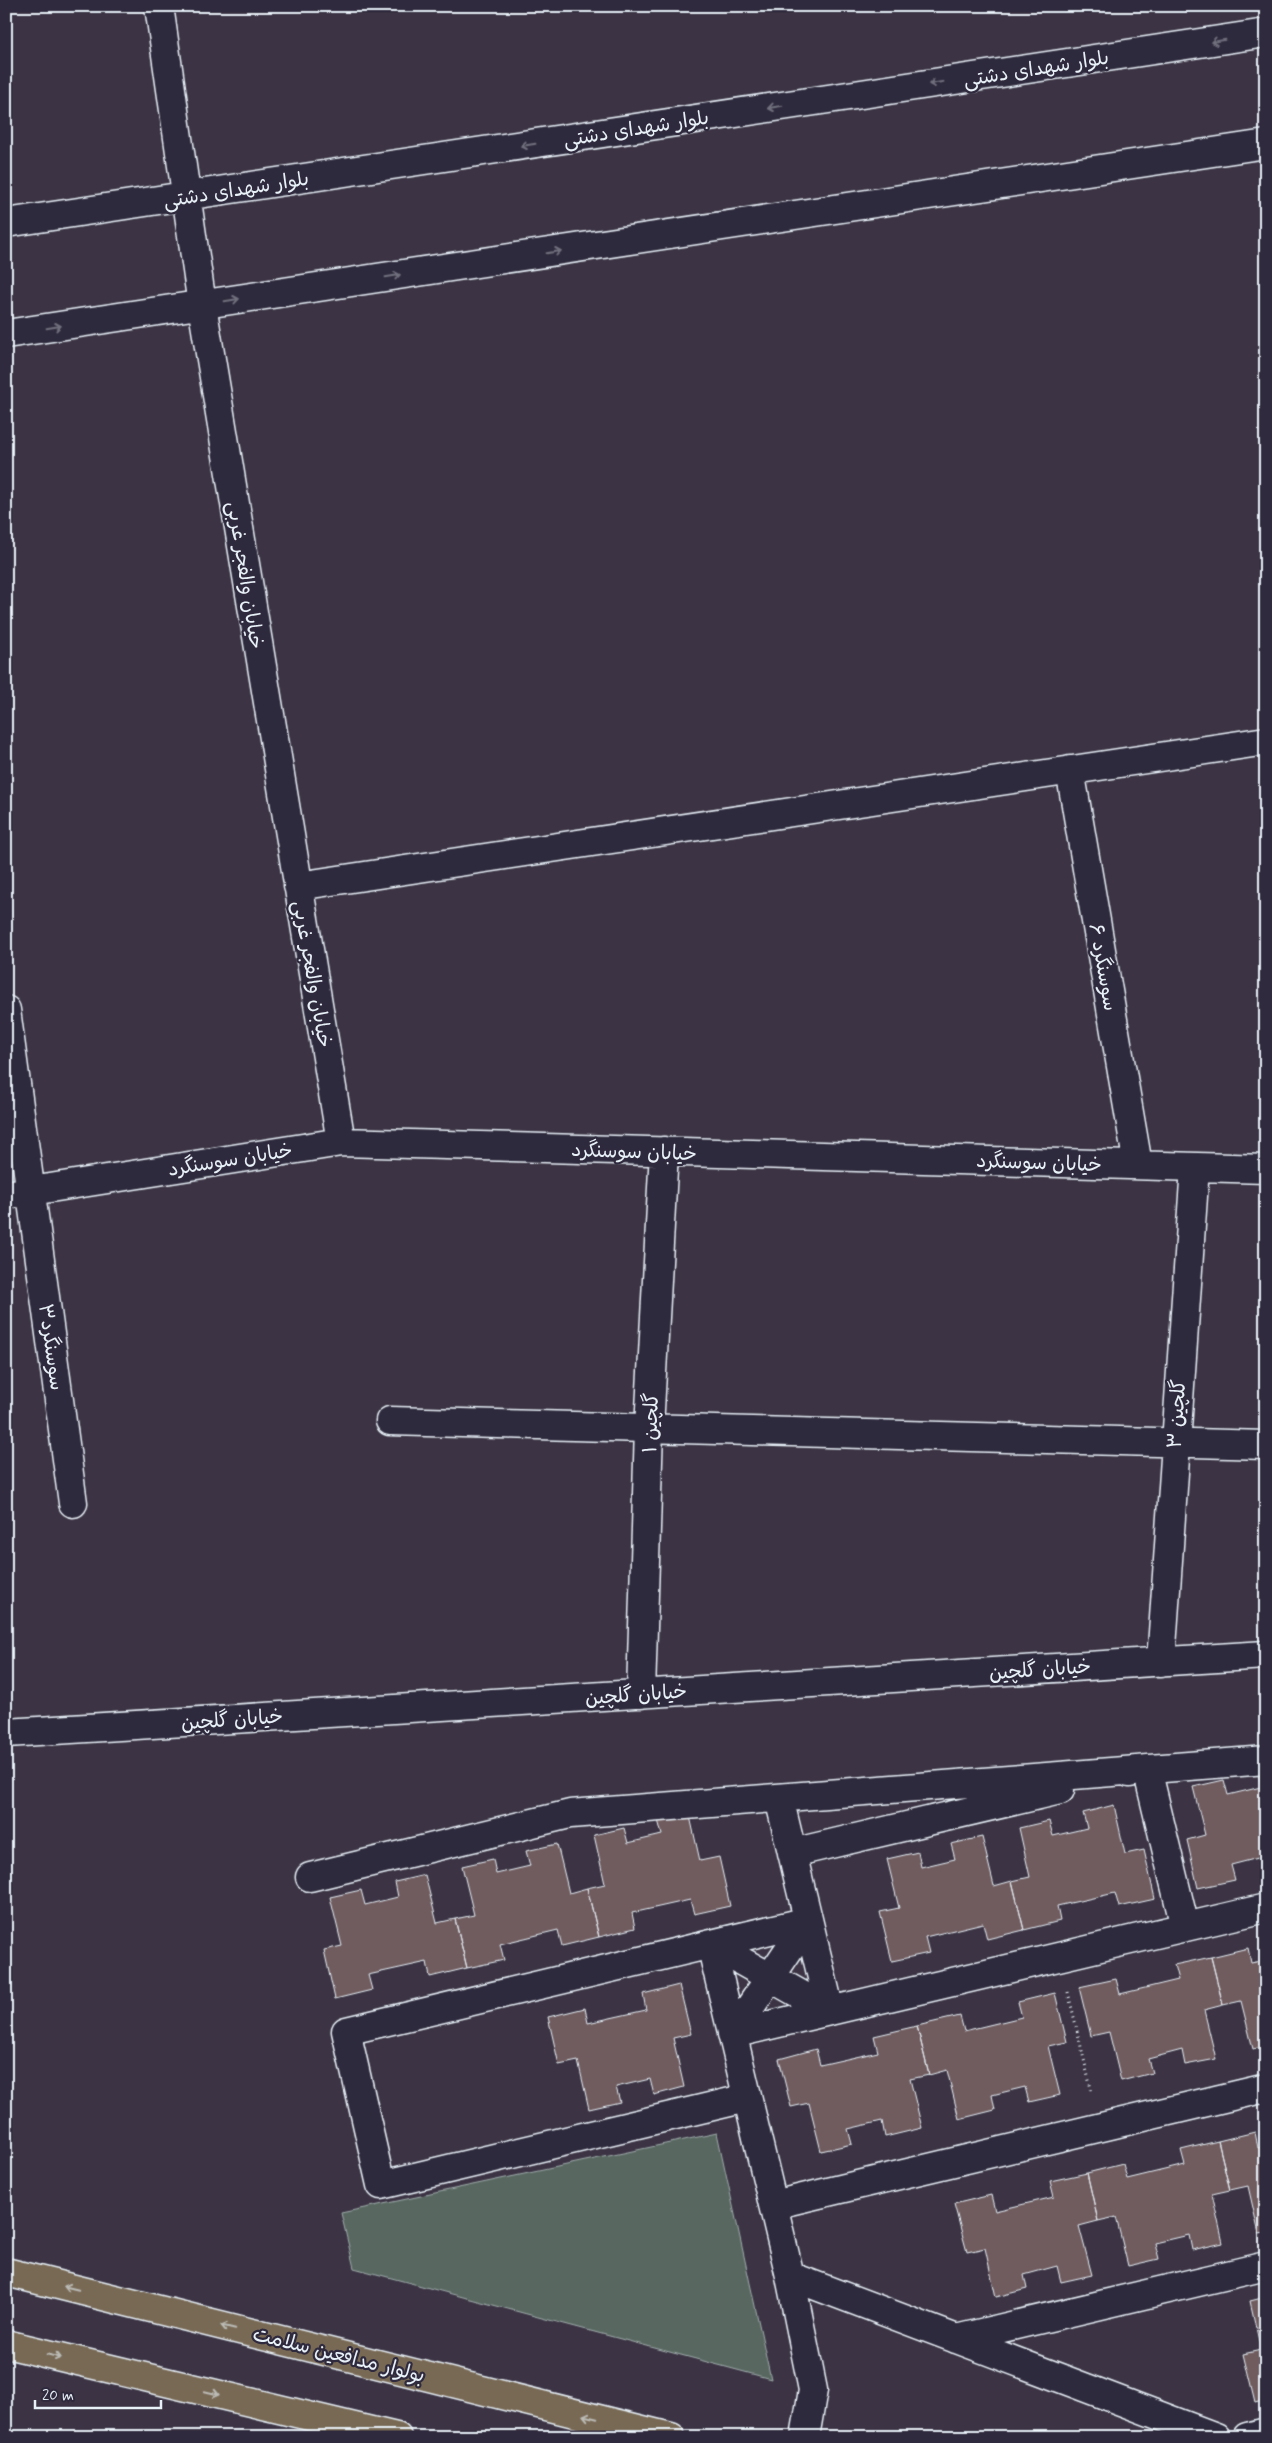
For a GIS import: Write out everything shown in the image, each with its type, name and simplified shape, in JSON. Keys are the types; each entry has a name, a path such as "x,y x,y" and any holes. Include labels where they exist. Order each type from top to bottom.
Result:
{"main road":[{"name":"بولوار مدافعین سلامت","path":"6,2272 671,2437"},
{"path":"6,2344 397,2437"}],"street":[{"name":"خیابان والفجر غربی","path":"159,6 202,305 341,1142"},
{"name":"بلوار شهدای دشتی","path":"6,223 1266,33"},
{"path":"6,334 1266,144"},
{"path":"298,886 1266,741"},
{"name":"سوسنگرد ۶","path":"1070,770 1138,1165"},
{"name":"سوسنگرد۳","path":"6,1010 19,1193 73,1503"},
{"name":"خیابان سوسنگرد","path":"19,1193 341,1142 1266,1169"},
{"name":"گلچین ۱","path":"642,1694 650,1428 664,1152"},
{"name":"گلچین ۳","path":"1161,1662 1174,1442 1194,1167"},
{"path":"390,1421 1266,1445"},
{"name":"خیابان گلچین","path":"6,1733 1266,1655"},
{"path":"310,1876 570,1814 1266,1760"},
{"path":"792,1853 1147,1769"},
{"path":"1147,1769 1185,1928"},
{"path":"779,1798 830,2011"},
{"path":"732,2034 1266,1908"},
{"path":"748,2098 381,2185 346,2031 808,1921"},
{"path":"732,2034 808,1921"},
{"path":"711,1944 830,2011"},
{"path":"711,1944 790,2276 813,2390 805,2437"},
{"path":"773,2205 1266,2088"},
{"path":"956,2339 1266,2266"},
{"path":"790,2276 1216,2437"},
{"path":"1247,2437 1266,2432"}],"path":[{"path":"1059,1957 1100,2128"}],"green space":[{"path":"717,2133 771,2379 354,2268 341,2213"}],"building":[{"path":"1266,1769 1266,1856 1231,1865 1235,1880 1198,1888 1187,1840 1205,1835 1193,1787 1224,1780 1228,1795 1261,1787 1258,1771"},
{"path":"1114,1805 1125,1854 1144,1850 1155,1899 1119,1907 1115,1893 1057,1906 1060,1921 1024,1930 1012,1881 1030,1877 1019,1828 1049,1821 1053,1836 1087,1828 1083,1813"},
{"path":"689,1812 700,1861 719,1857 730,1906 694,1914 690,1900 632,1913 635,1928 599,1937 587,1888 605,1884 594,1835 624,1828 628,1843 662,1835 658,1820"},
{"path":"982,1837 994,1886 1012,1881 1024,1930 987,1939 983,1923 925,1937 929,1953 892,1961 880,1912 899,1908 887,1859 918,1852 921,1867 955,1859 951,1844"},
{"path":"557,1844 569,1893 587,1888 599,1937 562,1946 558,1930 500,1944 504,1960 467,1968 455,1919 474,1915 462,1866 493,1859 496,1874 530,1866 526,1851"},
{"path":"425,1875 437,1923 455,1919 467,1968 430,1977 427,1962 368,1975 372,1990 335,1999 324,1950 342,1946 330,1897 361,1890 365,1905 398,1897 395,1882"},
{"path":"1248,1948 1251,1963 1266,1960 1266,2046 1253,2049 1241,2001 1223,2005 1211,1957"},
{"path":"1211,1957 1223,2005 1204,2010 1216,2059 1185,2065 1182,2050 1148,2059 1152,2073 1121,2081 1109,2032 1091,2036 1079,1987 1116,1979 1120,1994 1178,1980 1174,1965"},
{"path":"679,1985 691,2034 673,2038 684,2087 654,2095 650,2079 616,2087 620,2102 589,2109 578,2061 559,2065 548,2017 585,2008 588,2023 646,2010 643,1994"},
{"path":"1055,1993 1067,2042 1048,2046 1060,2095 1029,2102 1025,2087 992,2095 995,2110 959,2119 947,2070 929,2075 917,2026 960,2016 964,2031 1022,2017 1018,2002"},
{"path":"917,2026 929,2075 910,2079 922,2128 885,2137 882,2121 848,2129 852,2144 821,2151 809,2103 791,2107 779,2059 816,2049 820,2065 878,2052 874,2036"},
{"path":"1255,2132 1258,2148 1266,2146 1266,2233 1259,2234 1248,2186 1230,2190 1218,2141"},
{"path":"1218,2141 1230,2190 1212,2194 1223,2243 1192,2250 1189,2235 1155,2243 1159,2259 1128,2266 1116,2217 1098,2221 1087,2173 1123,2164 1127,2179 1185,2165 1181,2150"},
{"path":"1087,2173 1098,2221 1079,2226 1092,2275 1061,2282 1057,2266 1024,2275 1027,2289 996,2297 985,2248 967,2252 954,2204 991,2195 995,2211 1054,2197 1050,2181"},
{"path":"1266,2297 1266,2400 1255,2403 1243,2354 1261,2350 1250,2301"}]}
